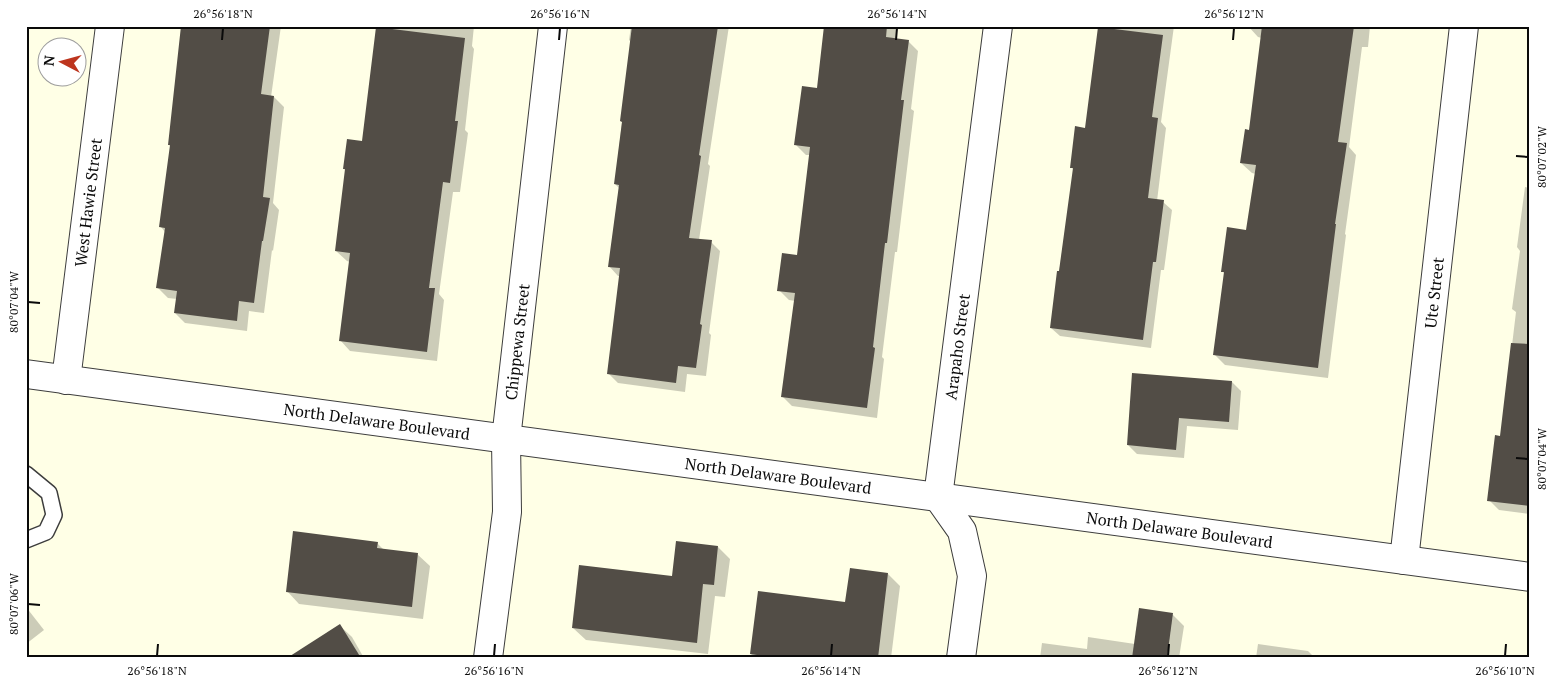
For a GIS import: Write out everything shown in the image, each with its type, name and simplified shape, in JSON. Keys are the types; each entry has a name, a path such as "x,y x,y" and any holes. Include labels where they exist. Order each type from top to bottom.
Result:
{"street":[{"name":"West Hawie Street","path":"66,380 110,26"},
{"name":"Chippewa Street","path":"488,658 506,512 506,440 552,26"},
{"name":"Arapaho Street","path":"938,497 998,26"},
{"name":"Ute Street","path":"1404,560 1464,26"},
{"name":"North Delaware Boulevard","path":"26,374 1530,577"},
{"path":"938,497 962,531 972,576 961,658"}],"lane":[{"path":"26,474 49,493 54,515 46,532 26,540"}],"building":[{"path":"181,26 270,26 261,94 274,96 263,197 270,198 254,303 239,301 237,321 174,313 177,291 156,288 165,228 159,227 170,145 168,145"},
{"path":"632,26 718,26 689,238 712,240 700,324 702,325 696,368 678,366 676,383 607,374 620,268 608,267 619,185 614,184"},
{"path":"824,26 887,26 886,37 909,40 901,100 904,100 887,243 885,243 867,408 781,397 795,293 777,291 782,253 797,255 810,147 794,145 802,86 817,88"},
{"path":"1262,26 1354,26 1338,142 1347,143 1335,224 1318,368 1213,355 1224,272 1221,272 1227,227 1246,230 1256,165 1240,163 1245,129 1249,130"},
{"path":"376,27 465,38 455,121 458,121 450,183 443,182 429,288 435,288 427,352 339,341 350,253 335,251 345,169 343,169 347,139 362,141"},
{"path":"1098,27 1163,35 1152,117 1158,118 1148,198 1164,200 1156,262 1153,262 1143,340 1050,328 1073,168 1070,168 1075,126 1085,128"},
{"path":"1511,343 1530,344 1530,506 1487,501 1495,435 1500,436"},
{"path":"1132,373 1232,381 1229,422 1179,418 1176,450 1127,445"},
{"path":"293,531 378,542 377,548 418,553 412,607 286,592"},
{"path":"676,541 718,546 714,585 703,584 697,643 572,628 579,565 672,576"},
{"path":"850,568 888,573 878,658 777,658 750,654 758,591 845,602"},
{"path":"1139,608 1173,613 1167,658 1132,658"},
{"path":"340,624 361,658 287,658"}]}
